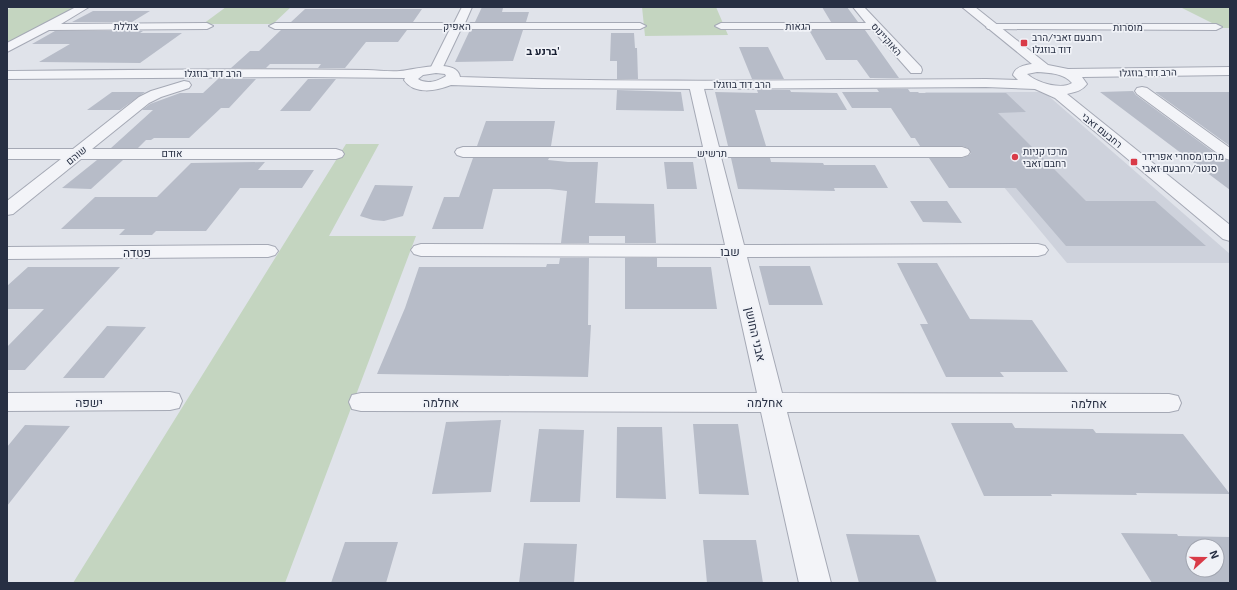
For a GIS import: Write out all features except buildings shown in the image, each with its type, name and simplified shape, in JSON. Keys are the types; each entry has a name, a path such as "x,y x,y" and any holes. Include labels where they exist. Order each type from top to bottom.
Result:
{"street":[{"path":"7,48 84,7"},
{"path":"436,69 456,26 467,7"},
{"name":"האוקיינוס","path":"858,7 916,70"},
{"path":"956,7 1023,71"},
{"path":"968,7 1044,68"},
{"path":"968,7 977,7"},
{"name":"צוללת","path":"46,27 207,26"},
{"name":"האפיק","path":"275,26 640,26"},
{"name":"הגאות","path":"721,26 875,26"},
{"name":"מוסרות","path":"992,27 1216,27"},
{"path":"900,70 1002,74 1044,68 1066,73"},
{"path":"416,77 436,69 444,70 451,77"},
{"name":"רחבעם זאבי","path":"1023,71 1022,78 1060,95 1230,235"},
{"name":"הרב דוד בוזגלו","path":"1066,73 1230,71"},
{"path":"416,77 430,86 451,77 647,72"},
{"name":"הרב דוד בוזגלו","path":"7,75 307,73 399,75 416,77"},
{"name":"רחבעם זאבי","path":"1066,73 1075,77 1075,86 1230,221"},
{"name":"הרב דוד בוזגלו","path":"7,86 330,85 384,82 416,77"},
{"name":"הרב דוד בוזגלו","path":"451,77 542,84 696,85 986,83 1075,86 1230,83"},
{"path":"137,85 146,91 147,95 144,100"},
{"name":"שוהם","path":"7,210 144,100 156,94 184,85"},
{"name":"אבני החושן","path":"696,85 815,583"},
{"path":"1142,91 1230,155"},
{"name":"תרשיש","path":"463,152 962,152"},
{"name":"אודם","path":"7,154 336,154"},
{"name":"פטדה","path":"7,253 268,250"},
{"name":"שבו","path":"421,250 1038,250"},
{"name":"ישפה","path":"7,402 170,401"},
{"name":"אחלמה","path":"361,402 1168,403"}],"shaded area":[{"path":"925,92 1044,92 1230,254 1230,263 1067,263"}],"green space":[{"path":"12,7 76,7 7,44 7,10"},
{"path":"226,7 291,7 273,24 203,24"},
{"path":"642,7 716,7 728,35 645,36"},
{"path":"1180,7 1230,7 1230,28 1222,28"},
{"path":"346,144 379,144 329,236 416,236 285,583 73,583"}],"place":[{"name":"רחבעם זאבי/הרב דוד בוזגלו","path":"1024,43"},
{"name":"מרכז קניות רחבם זאבי","path":"1015,157"},
{"name":"מרכז מסחרי אפרידר סנטר/רחבעם זאבי","path":"1134,162"}],"district":[{"name":"ברנע ב'","path":"543,50"}]}
